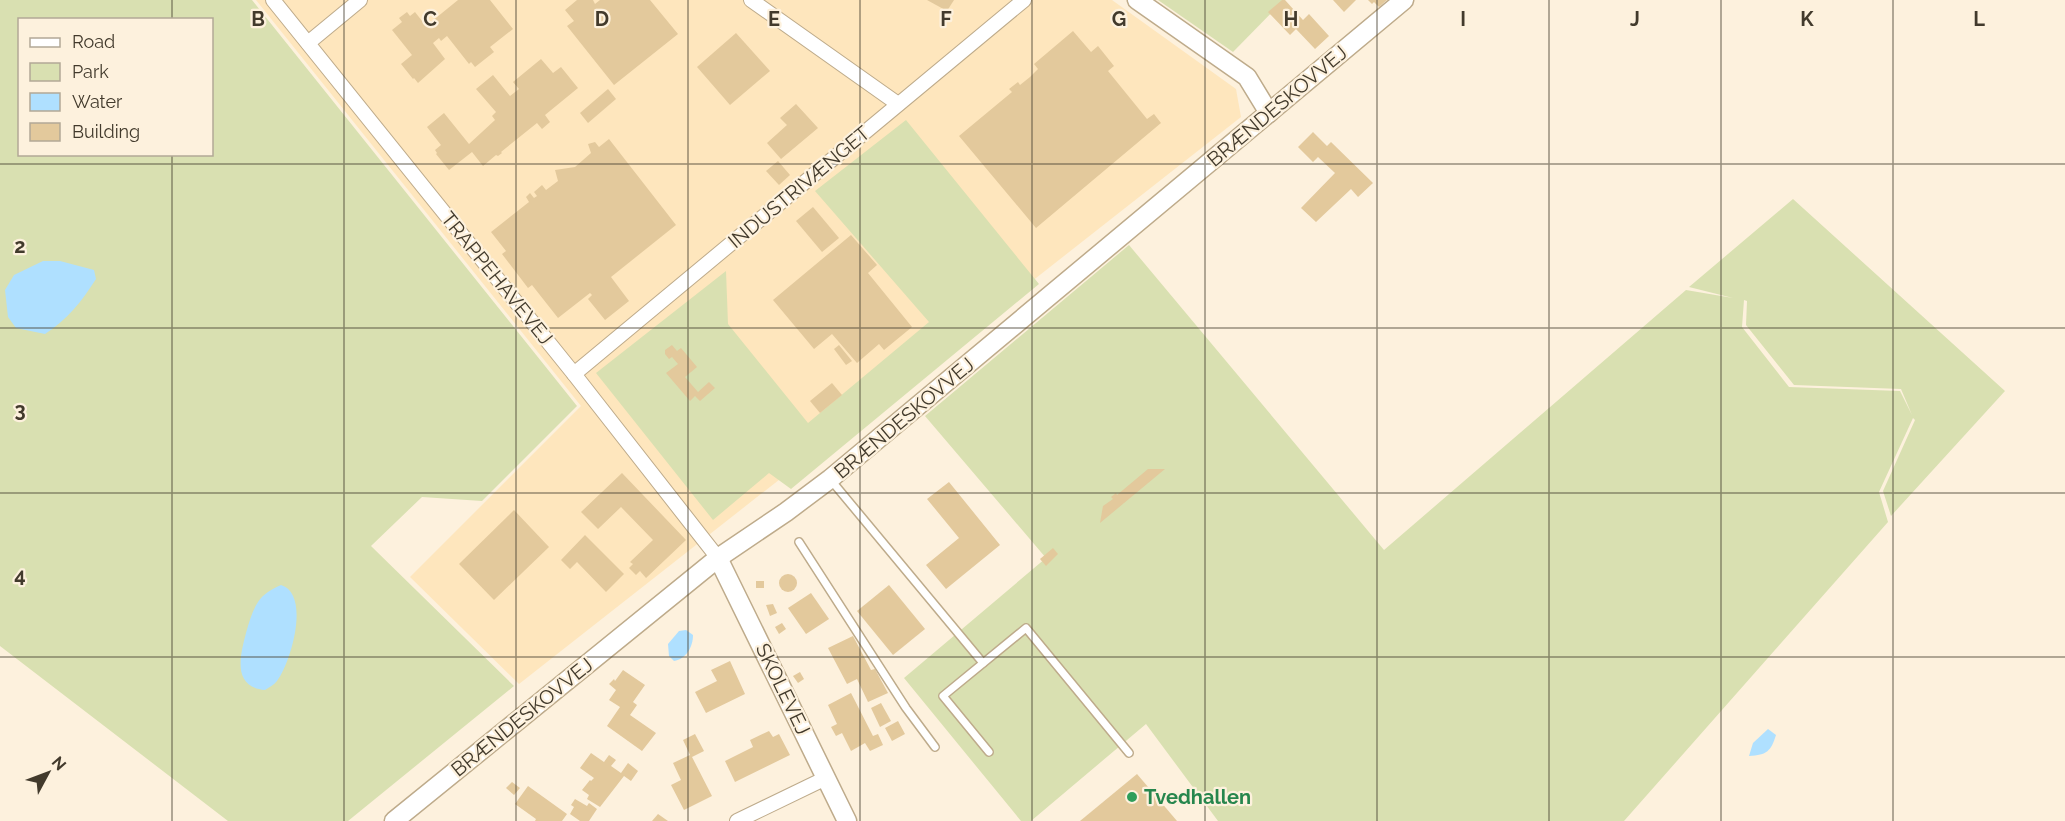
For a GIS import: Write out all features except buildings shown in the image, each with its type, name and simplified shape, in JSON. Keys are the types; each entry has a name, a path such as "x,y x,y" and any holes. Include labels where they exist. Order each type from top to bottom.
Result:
{"street":[{"name":"TRAPPEHAVEVEJ","path":"273,0 574,374 718,558"},
{"path":"308,43 360,0"},
{"path":"751,0 898,104"},
{"name":"INDUSTRIVÆNGET","path":"574,374 1024,0"},
{"path":"1137,0 1246,77 1269,113"},
{"name":"BRÆNDESKOVVEJ","path":"393,821 718,558 830,479 1404,0"},
{"name":"SKOLEVEJ","path":"718,558 847,821"},
{"path":"737,821 826,777"}],"lane":[{"path":"830,479 983,663"},
{"path":"799,542 906,708 936,747"},
{"path":"989,752 943,696 1026,628 1130,753"}],"shaded area":[{"path":"256,0 1112,0 1236,89 1241,117 519,684 410,577 581,406"}],"green space":[{"path":"0,0 252,0 577,406 482,501 422,497 371,546 514,686 348,821 228,821 0,646"},
{"path":"1158,0 1284,0 1233,52"},
{"path":"906,120 1039,284 791,489 769,473 713,520 596,373 726,271 728,324 808,423 929,322 815,191"},
{"path":"1793,199 2005,391 1891,516 1883,491 1915,420 1913,418 1879,492 1888,522 1624,821 1218,821 1146,724 1031,821 1021,821 904,678 1046,558 925,416 1129,245 1384,550 1686,290 1733,298 1689,287","holes":["1744,300 1747,301 1746,325 1794,385 1901,389 1912,415 1900,391 1789,387 1742,327"]}],"water":[{"path":"43,261 60,261 94,270 96,279 74,310 45,334 16,328 8,317 5,290 14,275"},
{"path":"281,585 290,591 295,601 296,630 288,660 276,682 265,690 254,688 247,683 241,669 246,633 260,599"},
{"path":"686,630 693,635 692,644 682,658 674,661 669,656 668,644 679,631"},
{"path":"1768,729 1776,735 1770,748 1760,755 1749,756 1753,743"}],"place":[{"name":"Tvedhallen","path":"1132,797"}]}
